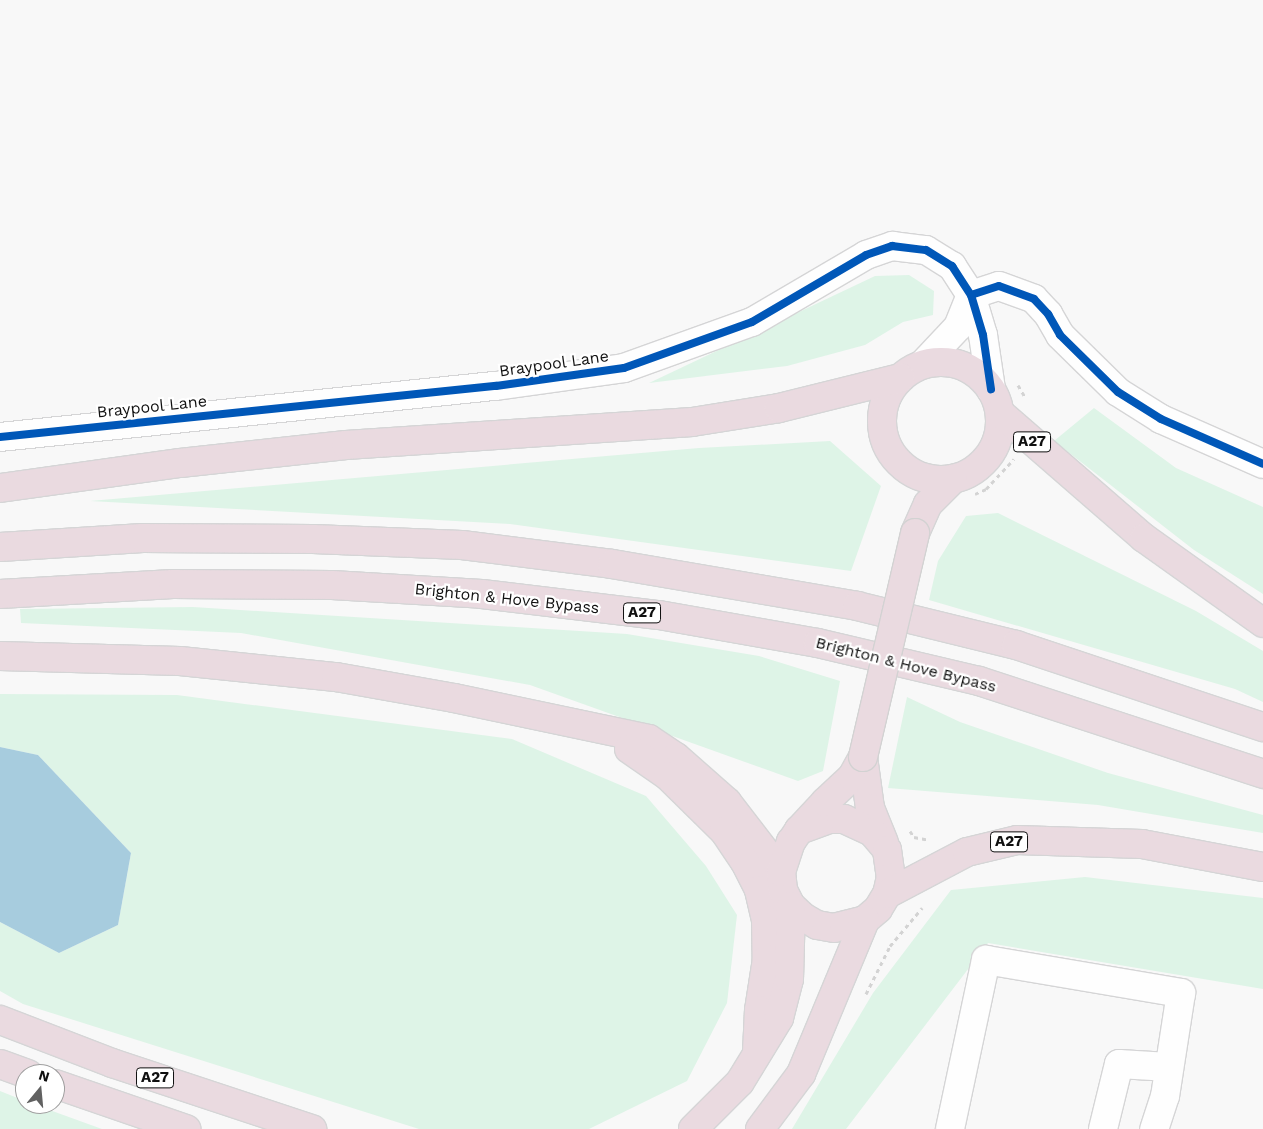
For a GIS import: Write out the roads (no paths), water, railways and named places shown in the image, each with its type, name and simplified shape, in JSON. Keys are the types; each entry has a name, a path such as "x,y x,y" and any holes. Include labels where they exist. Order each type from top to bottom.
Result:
{"highway":[{"path":"0,488 180,463 346,445 692,422 779,408 942,361 961,365 978,374 996,401 994,448 984,462 970,473 953,479 922,477 907,470 894,458 886,442 882,425 886,399 911,371"},
{"name":"A27","path":"996,401 1144,538 1263,623"},
{"path":"907,470 915,533"},
{"path":"864,757 870,808 887,850 891,876 887,894 878,909 865,920 850,927 817,925 791,906 783,890 781,872 784,857 799,830 852,777 864,757 915,533 928,504 953,479"},
{"path":"0,547 143,538 313,539 462,545 612,564 856,606 1006,643 1263,727"},
{"name":"Brighton & Hove Bypass","path":"0,594 173,584 332,585 482,594 659,615 818,643 979,681 1263,774"},
{"path":"0,656 180,661 336,677 454,698 649,739 676,757 727,802 781,872"},
{"path":"586,727 640,754 668,776 724,831 745,862 759,890 766,920 767,959 759,1010 757,1052"},
{"path":"799,830 822,821 844,819 872,832 887,850"},
{"name":"A27","path":"887,894 967,852 1017,840 1142,844 1263,867"},
{"path":"693,1129 740,1082 779,1018 790,979 791,906"},
{"path":"760,1129 801,1074 865,920"},
{"name":"A27","path":"0,1020 112,1063 312,1129"},
{"path":"0,1064 15,1069"},
{"name":"A27","path":"65,1087 186,1129"}],"street":[{"name":"Braypool Lane","path":"0,437 496,386 624,368 752,322 866,255 892,246 909,246 938,255 952,266 971,295 983,335 996,401"},
{"path":"911,371 958,326 971,295 999,286 1034,299 1048,314 1060,335 1118,392 1160,419 1263,464"},
{"path":"950,1129 986,960 1181,993 1169,1068 1154,1129"},
{"path":"1103,1129 1119,1064 1169,1068"}],"water":[{"path":"0,747 38,755 131,853 118,925 59,953 0,922"}]}
